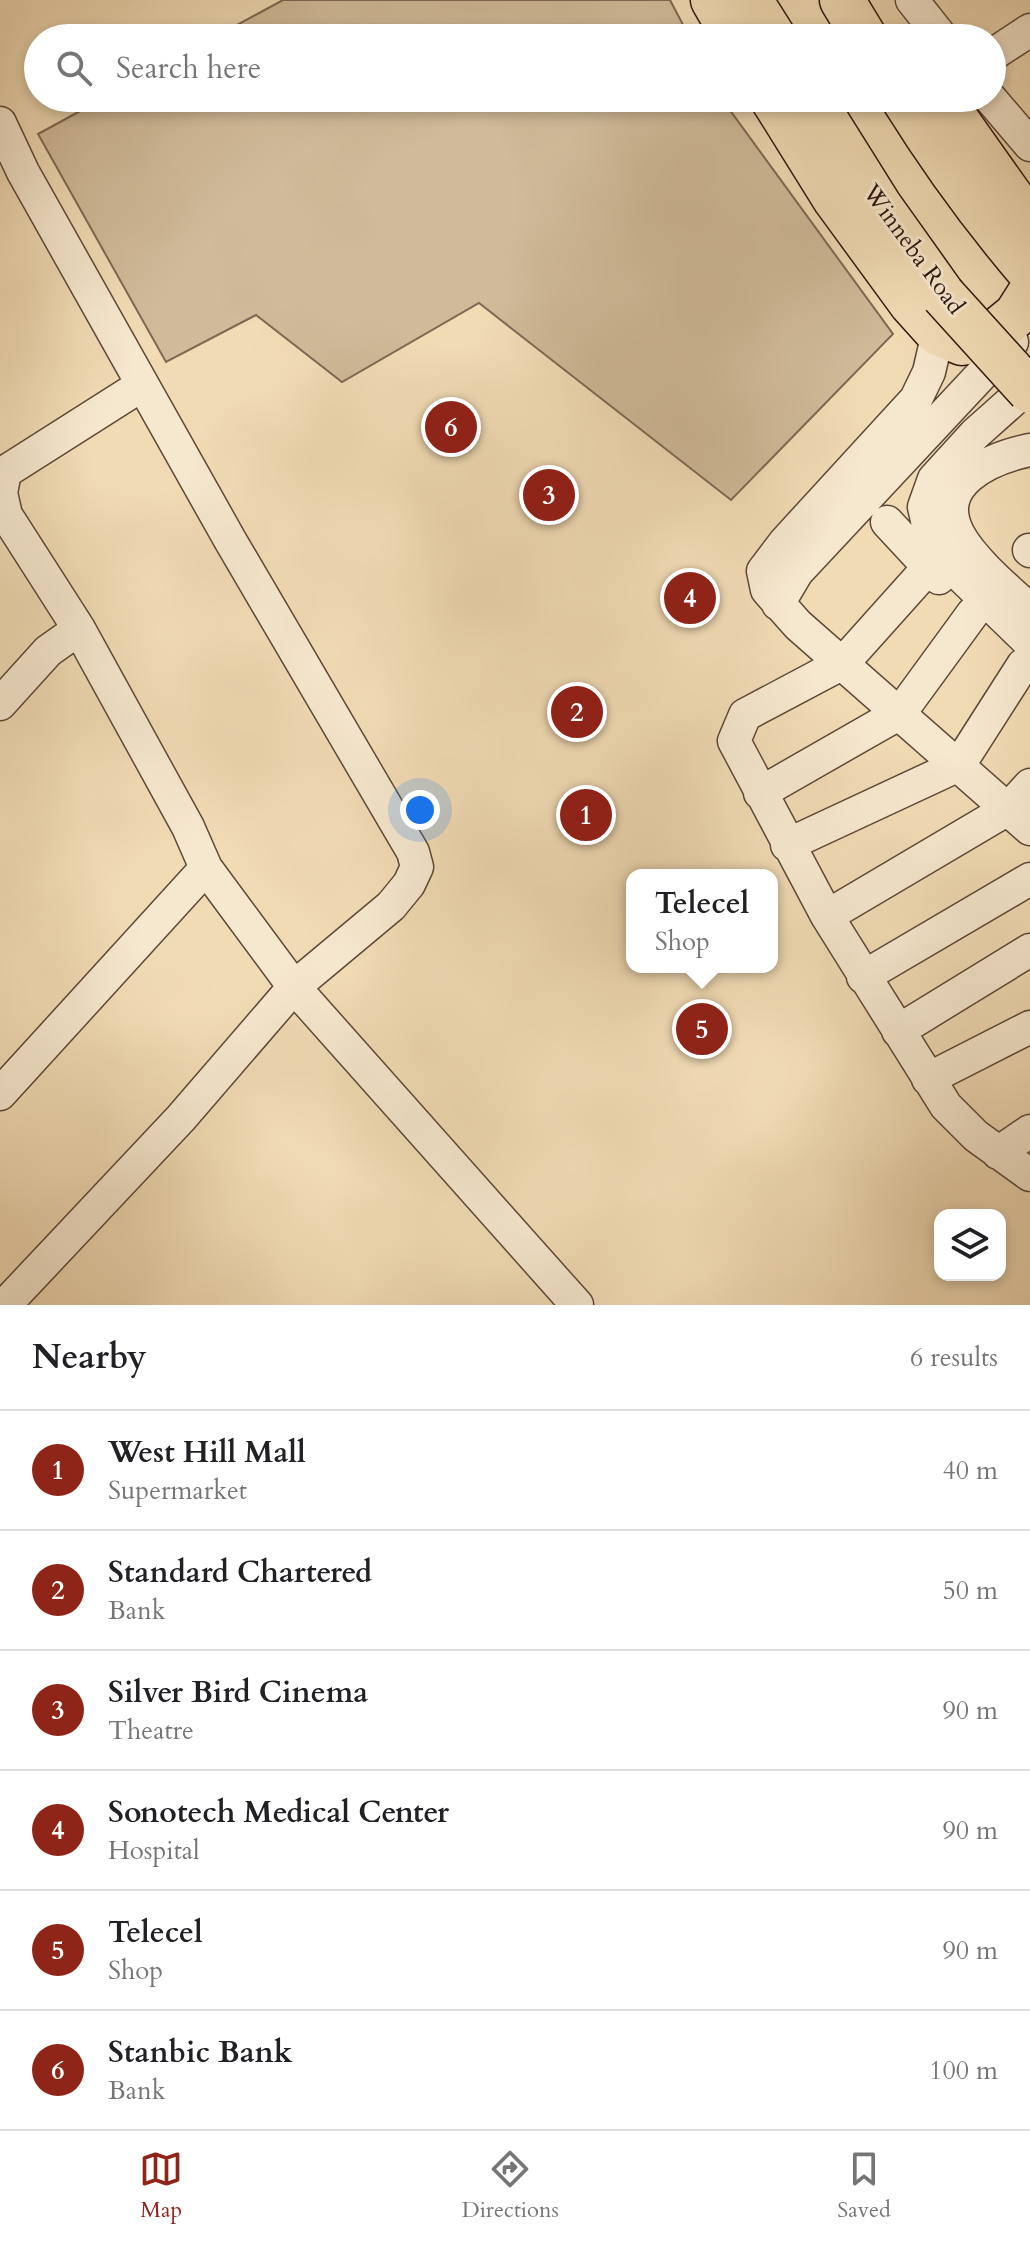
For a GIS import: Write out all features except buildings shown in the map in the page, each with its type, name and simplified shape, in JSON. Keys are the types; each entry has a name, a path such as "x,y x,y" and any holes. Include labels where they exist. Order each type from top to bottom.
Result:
{"highway":[{"path":"713,0 727,24"},
{"path":"750,0 765,24"},
{"path":"842,0 857,24"},
{"path":"876,0 890,24"},
{"path":"781,112 835,199 911,303 941,314 962,343 988,338 1016,315 1030,293"},
{"name":"Winneba Road","path":"821,112 879,205 941,314 1030,388"},
{"path":"911,112 933,148 1016,231"},
{"path":"949,112 1016,231 1030,272"}],"street":[{"path":"912,0 931,24"},
{"path":"1006,46 1030,30"},
{"path":"1002,112 1030,145"},
{"path":"0,123 23,172 142,385 413,852 417,867 409,884 391,906 294,987 181,1118 5,1305"},
{"path":"941,314 929,372 916,399 785,542 763,571 767,590 778,604 1019,819"},
{"path":"778,604 797,572 1030,322"},
{"path":"142,385 5,472 1,493 6,515 79,629 188,827 206,868 294,987 577,1305"},
{"path":"1028,660 931,538 924,507 934,479 975,434 1030,388"},
{"path":"1030,450 1004,455 983,465 960,484 953,506 957,531 974,555 1030,610"},
{"path":"887,522 973,613 1028,660"},
{"path":"929,567 843,663 745,715 734,741 827,916 928,1079 960,1123 1030,1175"},
{"path":"760,793 900,713 973,613"},
{"path":"0,704 48,651 79,629"},
{"path":"787,845 959,765 1028,660"},
{"path":"827,916 1019,819 1030,785"},
{"path":"0,1094 206,868"},
{"path":"863,977 1030,879"},
{"path":"898,1031 1030,950"},
{"path":"928,1079 1030,1027"},
{"path":"998,1153 1030,1131"}],"shaded area":[{"path":"283,0 670,0 683,24 239,24"},
{"path":"78,112 731,112 893,334 731,500 479,303 342,382 256,315 166,362 38,134"}],"place":[{"name":"Stanbic Bank","path":"451,427"},
{"name":"Silver Bird Cinema","path":"549,495"},
{"name":"Sonotech Medical Center","path":"690,598"},
{"name":"Standard Chartered","path":"577,712"},
{"name":"West Hill Mall","path":"586,815"},
{"name":"Telecel","path":"702,1029"}]}
